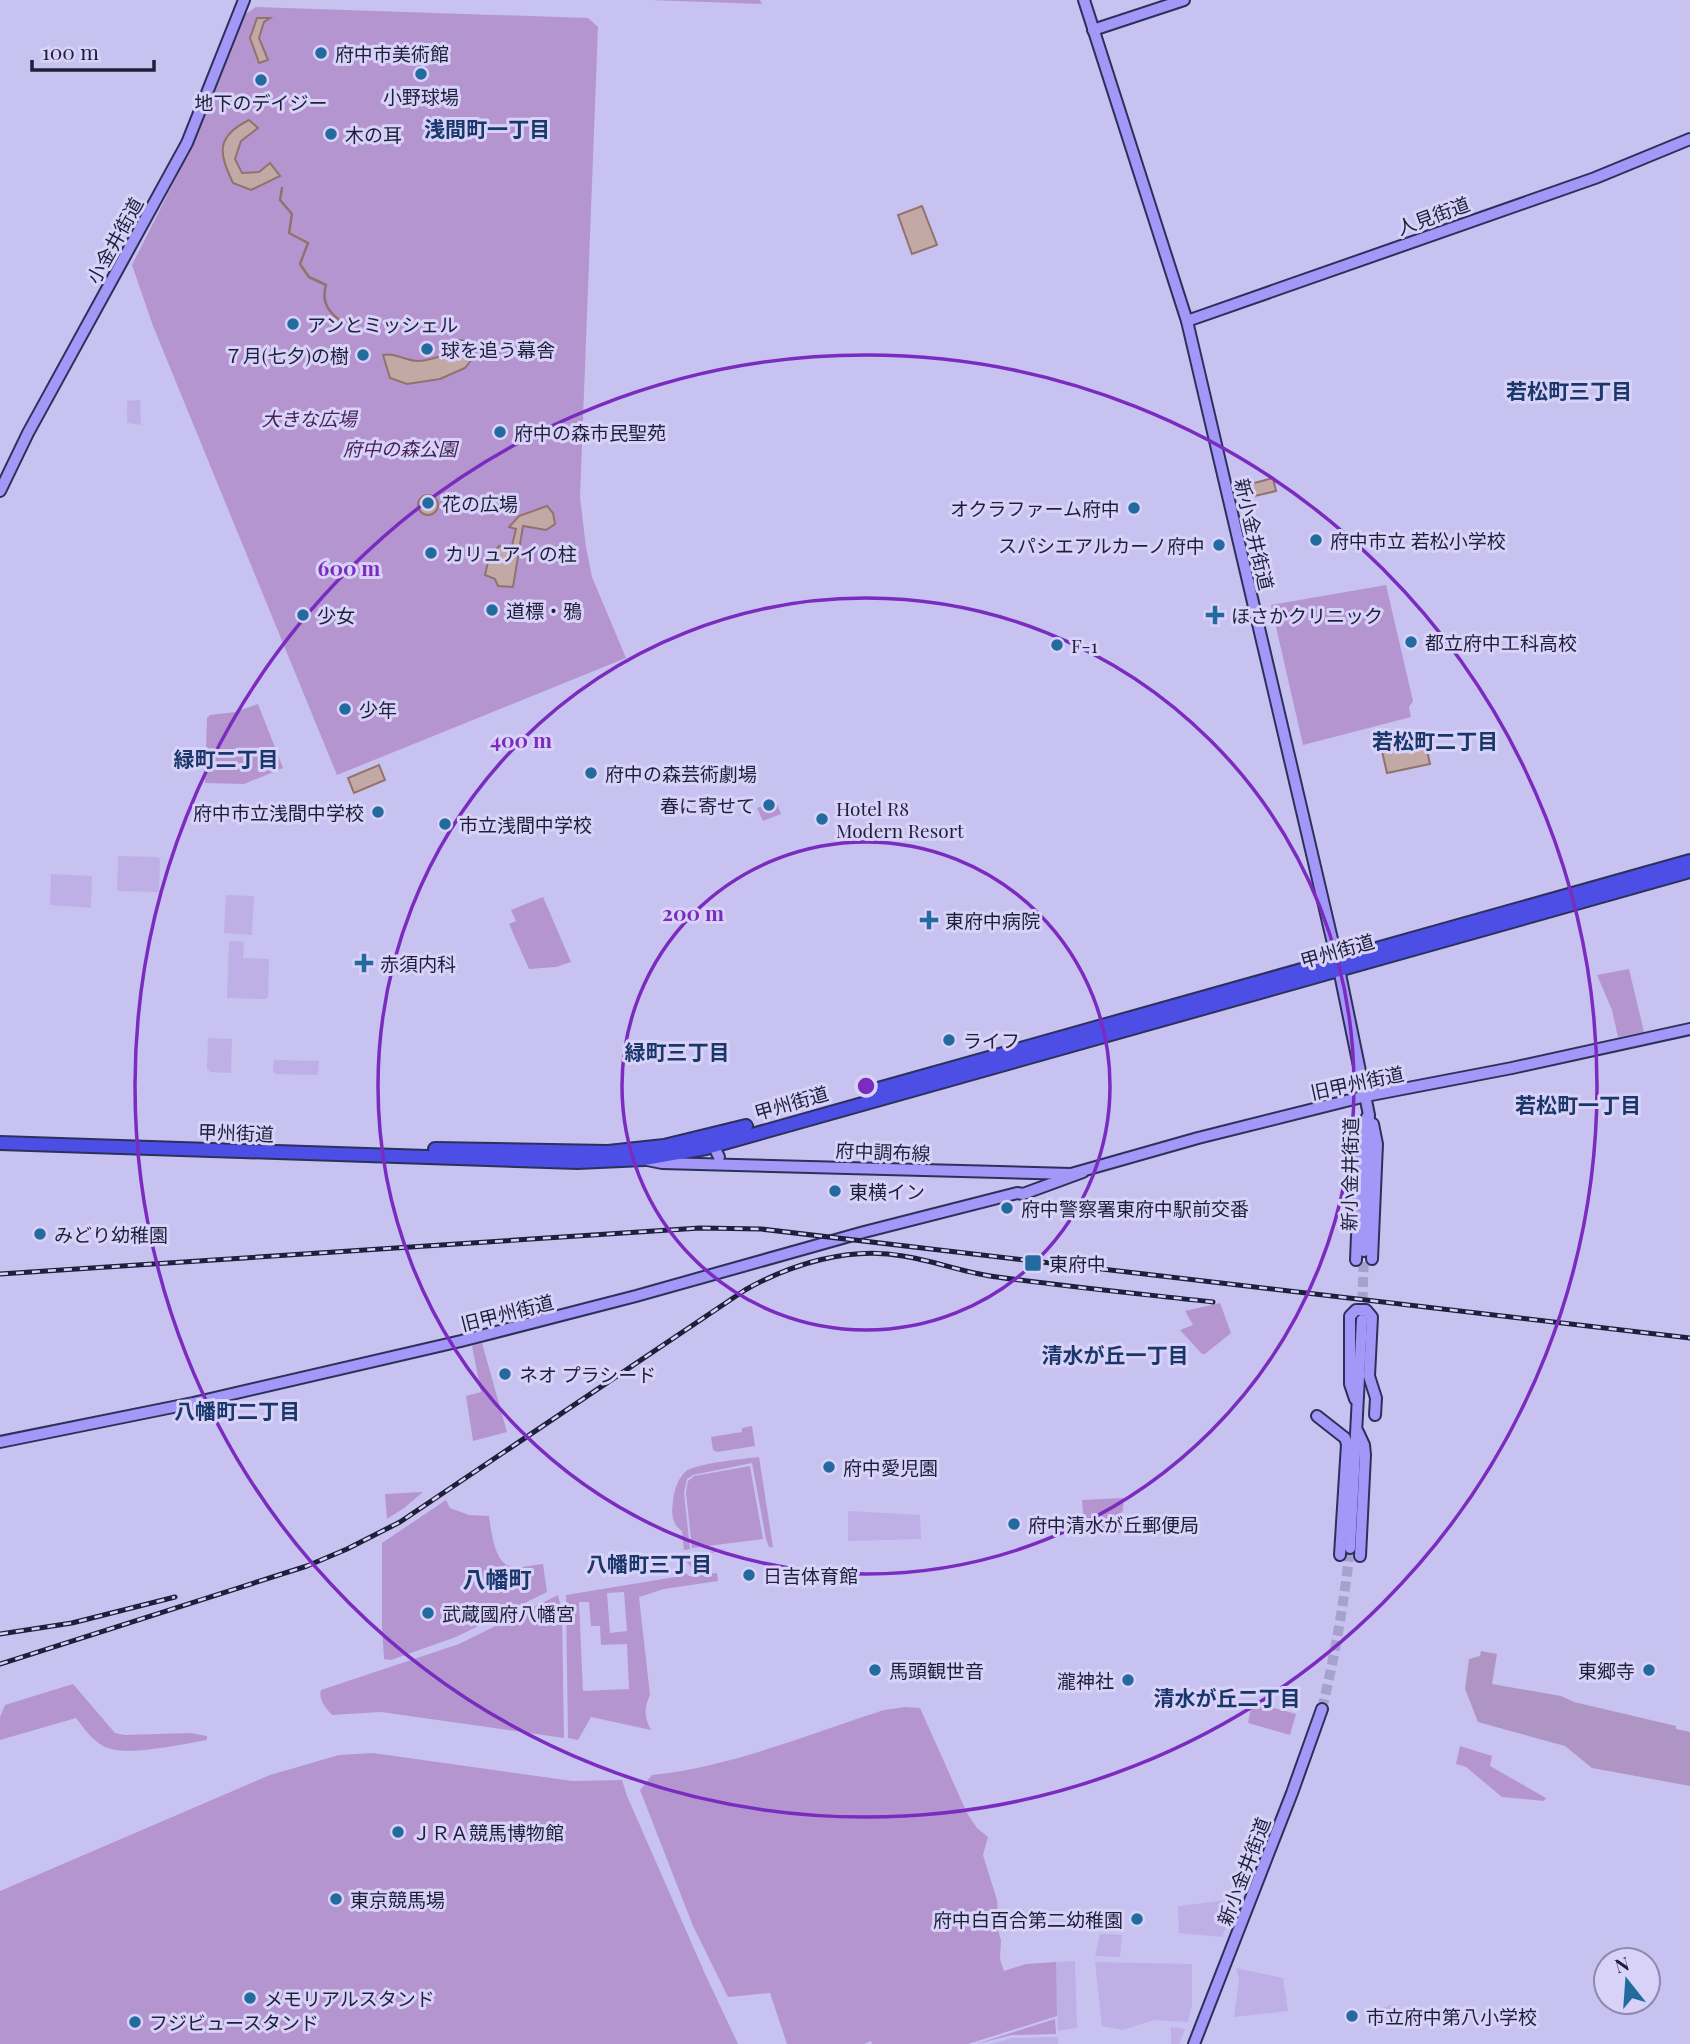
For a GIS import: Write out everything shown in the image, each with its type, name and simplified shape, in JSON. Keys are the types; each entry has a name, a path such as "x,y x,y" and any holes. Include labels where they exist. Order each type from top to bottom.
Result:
{"highway":[{"name":"甲州街道","path":"0,1143 577,1162 644,1159 712,1145 1690,861"},
{"name":"甲州街道","path":"0,1136 577,1153 643,1149 684,1142 1690,871"}],"main road":[{"name":"小金井街道","path":"0,491 28,433 187,144 244,0"},
{"name":"新小金井街道","path":"1084,0 1187,321 1338,964 1369,1115 1377,1136 1364,1257 1361,1131 1369,1115"},
{"path":"1093,30 1184,0"},
{"name":"人見街道","path":"1187,321 1595,178 1690,139"},
{"name":"旧甲州街道","path":"0,1442 193,1403 461,1342 646,1294 864,1232 1017,1193 1023,1194 1083,1172 1198,1138 1366,1096 1690,1030"},
{"path":"684,1142 712,1145 719,1157 730,1164"},
{"name":"府中調布線","path":"644,1159 662,1163 1034,1174"},
{"name":"旧甲州街道","path":"1034,1174 1083,1172"},
{"path":"1017,1193 1034,1174"},
{"path":"1357,1405 1350,1384 1350,1320 1351,1314 1366,1310 1372,1317 1369,1376 1376,1398 1376,1415"},
{"path":"1350,1548 1362,1320"},
{"path":"1317,1416 1345,1438 1347,1444 1340,1556"},
{"path":"1356,1430 1364,1445 1360,1556"},
{"name":"新小金井街道","path":"1194,2044 1322,1709"}],"shaded area":[{"path":"257,18 270,18 264,22 259,38 268,60 259,63 250,38"},
{"path":"249,120 258,128 241,141 235,159 242,173 259,172 270,163 280,176 251,190 233,183 223,154 225,139 238,126"},
{"path":"922,206 937,245 912,254 898,215"},
{"path":"458,340 468,341 476,354 465,368 440,379 407,384 390,378 383,355 413,361 426,360 452,352"},
{"path":"140,400 141,425 127,423 127,401"},
{"path":"1273,478 1276,491 1246,498 1243,486"},
{"path":"428,495 435,498 438,505 435,512 428,515 421,512 418,505 421,498"},
{"path":"547,506 553,513 555,524 546,530 523,526 513,587 498,586 495,579 485,575 489,558 499,546 511,550 516,529 509,527 519,516"},
{"path":"1424,737 1430,764 1387,773 1381,747"},
{"path":"379,765 385,780 354,793 348,778"},
{"path":"118,856 158,857 159,892 117,891"},
{"path":"51,874 92,876 91,908 50,905"},
{"path":"226,895 254,896 252,935 224,933"},
{"path":"229,941 244,942 243,958 269,959 268,997 265,999 227,998"},
{"path":"208,1038 232,1039 231,1073 210,1072 207,1069"},
{"path":"274,1060 319,1061 318,1075 276,1074 273,1071"},
{"path":"848,1511 920,1515 921,1539 848,1541"},
{"path":"1481,1651 1497,1654 1492,1684 1561,1696 1574,1702 1676,1726 1676,1729 1690,1732 1690,1786 1592,1768 1565,1746 1478,1722 1465,1689 1469,1659 1480,1656"},
{"path":"1237,1899 1222,1937 1179,1933 1178,1906"},
{"path":"1100,1934 1122,1935 1120,1957 1095,1956"},
{"path":"1075,1961 1077,2028 1058,2031 1055,1962"},
{"path":"1095,1962 1192,1964 1192,2006 1188,2022 1154,2020 1123,2030 1102,2026"},
{"path":"1236,1968 1283,1978 1288,2011 1234,2017 1239,1980"},
{"path":"1395,2004 1396,2020 1377,2023 1376,2009"},
{"path":"1171,2027 1185,2029 1179,2044 1171,2044"},
{"path":"1058,2037 1058,2044 991,2044 1011,2038"}],"green space":[{"path":"650,0 760,0 762,4"},
{"name":"府中の森公園","path":"256,7 588,18 598,27 580,497 592,577 626,658 337,775 153,326 132,265 195,140 244,15"},
{"path":"1386,585 1413,701 1409,707 1411,717 1303,745 1271,605"},
{"path":"258,704 283,768 244,784 205,783 207,718"},
{"path":"772,802 777,804 781,814 763,821 757,808"},
{"path":"543,897 571,962 556,967 529,969 509,924 516,921 511,910"},
{"path":"1629,969 1644,1032 1618,1037 1612,1010 1597,975"},
{"path":"1220,1303 1231,1333 1202,1354 1180,1330 1193,1325 1185,1311"},
{"path":"482,1343 507,1432 473,1441 466,1396 481,1392 472,1346"},
{"path":"752,1426 755,1446 717,1452 713,1450 711,1437 742,1432 742,1428"},
{"path":"759,1457 773,1547 769,1547 766,1539 752,1463 693,1475 687,1479 684,1493 690,1549 684,1550 682,1531 674,1522 672,1511 675,1490 682,1475 699,1466"},
{"path":"750,1466 763,1539 692,1548 686,1493 688,1481 694,1476"},
{"path":"423,1492 404,1508 387,1519 385,1494"},
{"path":"1123,1498 1120,1533 1085,1534 1082,1500"},
{"path":"446,1500 450,1508 469,1515 489,1516 494,1544 504,1563 517,1567 543,1564 547,1592 456,1637 391,1660 384,1659 382,1543"},
{"path":"729,1548 708,1554 710,1567 693,1570 685,1560 685,1557"},
{"path":"680,1569 689,1576 717,1573 718,1581 664,1589 639,1597 650,1695 646,1712 651,1730 591,1717 578,1740 568,1738 566,1595 681,1576","holes":["624,1592 627,1631 610,1633 607,1593","579,1602 589,1602 591,1626 600,1626 601,1645 627,1644 629,1689 583,1691"]},
{"path":"558,1595 562,1613 564,1738 381,1712 332,1715 325,1707 321,1690 459,1644"},
{"path":"73,1684 115,1733 190,1733 207,1736 207,1740 154,1749 113,1749 95,1740 76,1718 0,1740 0,1717 5,1705"},
{"path":"1252,1702 1296,1714 1290,1735 1248,1723"},
{"path":"920,1708 967,1813 977,1828 988,1837 983,1855 997,1900 996,1924 1001,1940 1000,1959 1004,1971 1026,1964 1056,1962 1057,2016 968,2044 872,2044 871,2041 864,2044 787,2044 770,1993 728,1997 693,1926 640,1790 652,1775 741,1757 884,1710"},
{"path":"1460,1746 1492,1756 1490,1766 1546,1798 1544,1801 1502,1797 1466,1767 1456,1764"},
{"name":"東京競馬場","path":"373,1753 572,1781 622,1780 738,2044 0,2044 0,1891 270,1775 339,1755"},
{"path":"1055,2019 1056,2034 1012,2035 976,2044"}],"waterway":[{"path":"282,188 280,200 292,214 289,233 308,243 300,264 309,277 326,285 327,306 341,321"}],"tunnel":[{"path":"1362,1317 1364,1251"},
{"path":"1322,1709 1339,1629 1350,1548"}],"railway":[{"path":"0,1274 700,1228 761,1229 1690,1338"},
{"path":"0,1664 307,1566 347,1549 400,1522 745,1290 801,1265 862,1253 883,1254 915,1258 997,1277 1213,1302"},
{"path":"0,1634 72,1623 175,1597"}],"place":[{"name":"府中市美術館","path":"321,53"},
{"name":"小野球場","path":"421,74"},
{"name":"地下のデイジー","path":"261,80"},
{"name":"木の耳","path":"331,134"},
{"name":"アンとミッシェル","path":"293,324"},
{"name":"球を追う幕舎","path":"427,349"},
{"name":"７月(七夕)の樹","path":"363,355"},
{"name":"府中の森市民聖苑","path":"500,432"},
{"name":"花の広場","path":"428,503"},
{"name":"オクラファーム府中","path":"1134,508"},
{"name":"府中市立 若松小学校","path":"1316,540"},
{"name":"スパシエアルカーノ府中","path":"1219,545"},
{"name":"カリュアイの柱","path":"431,553"},
{"name":"道標・鴉","path":"492,610"},
{"name":"少女","path":"303,615"},
{"name":"ほさかクリニック","path":"1215,615"},
{"name":"都立府中工科高校","path":"1411,642"},
{"name":"F-1","path":"1057,645"},
{"name":"少年","path":"345,709"},
{"name":"府中の森芸術劇場","path":"591,773"},
{"name":"春に寄せて","path":"769,805"},
{"name":"府中市立浅間中学校","path":"378,812"},
{"name":"Hotel R8 Modern Resort","path":"822,819"},
{"name":"市立浅間中学校","path":"445,824"},
{"name":"東府中病院","path":"929,920"},
{"name":"赤須内科","path":"364,963"},
{"name":"ライフ","path":"949,1040"},
{"name":"東横イン","path":"835,1191"},
{"name":"府中警察署東府中駅前交番","path":"1007,1208"},
{"name":"みどり幼稚園","path":"40,1234"},
{"name":"東府中","path":"1033,1263"},
{"name":"ネオ プラシード","path":"505,1374"},
{"name":"府中愛児園","path":"829,1467"},
{"name":"府中清水が丘郵便局","path":"1014,1524"},
{"name":"日吉体育館","path":"749,1575"},
{"name":"武蔵國府八幡宮","path":"428,1613"},
{"name":"馬頭観世音","path":"875,1670"},
{"name":"東郷寺","path":"1649,1670"},
{"name":"瀧神社","path":"1128,1680"},
{"name":"ＪＲＡ競馬博物館","path":"398,1832"},
{"name":"東京競馬場","path":"336,1899"},
{"name":"府中白百合第二幼稚園","path":"1137,1919"},
{"name":"メモリアルスタンド","path":"250,1998"},
{"name":"市立府中第八小学校","path":"1352,2016"},
{"name":"フジビュースタンド","path":"135,2022"}],"district":[{"name":"浅間町一丁目","path":"487,128"},
{"name":"若松町三丁目","path":"1569,390"},
{"name":"若松町二丁目","path":"1435,740"},
{"name":"緑町二丁目","path":"226,758"},
{"name":"緑町三丁目","path":"677,1051"},
{"name":"若松町一丁目","path":"1578,1104"},
{"name":"清水が丘一丁目","path":"1115,1354"},
{"name":"八幡町二丁目","path":"237,1410"},
{"name":"八幡町三丁目","path":"649,1563"},
{"name":"八幡町","path":"497,1578"},
{"name":"清水が丘二丁目","path":"1227,1697"}],"park label":[{"name":"大きな広場","path":"309,418"}]}
